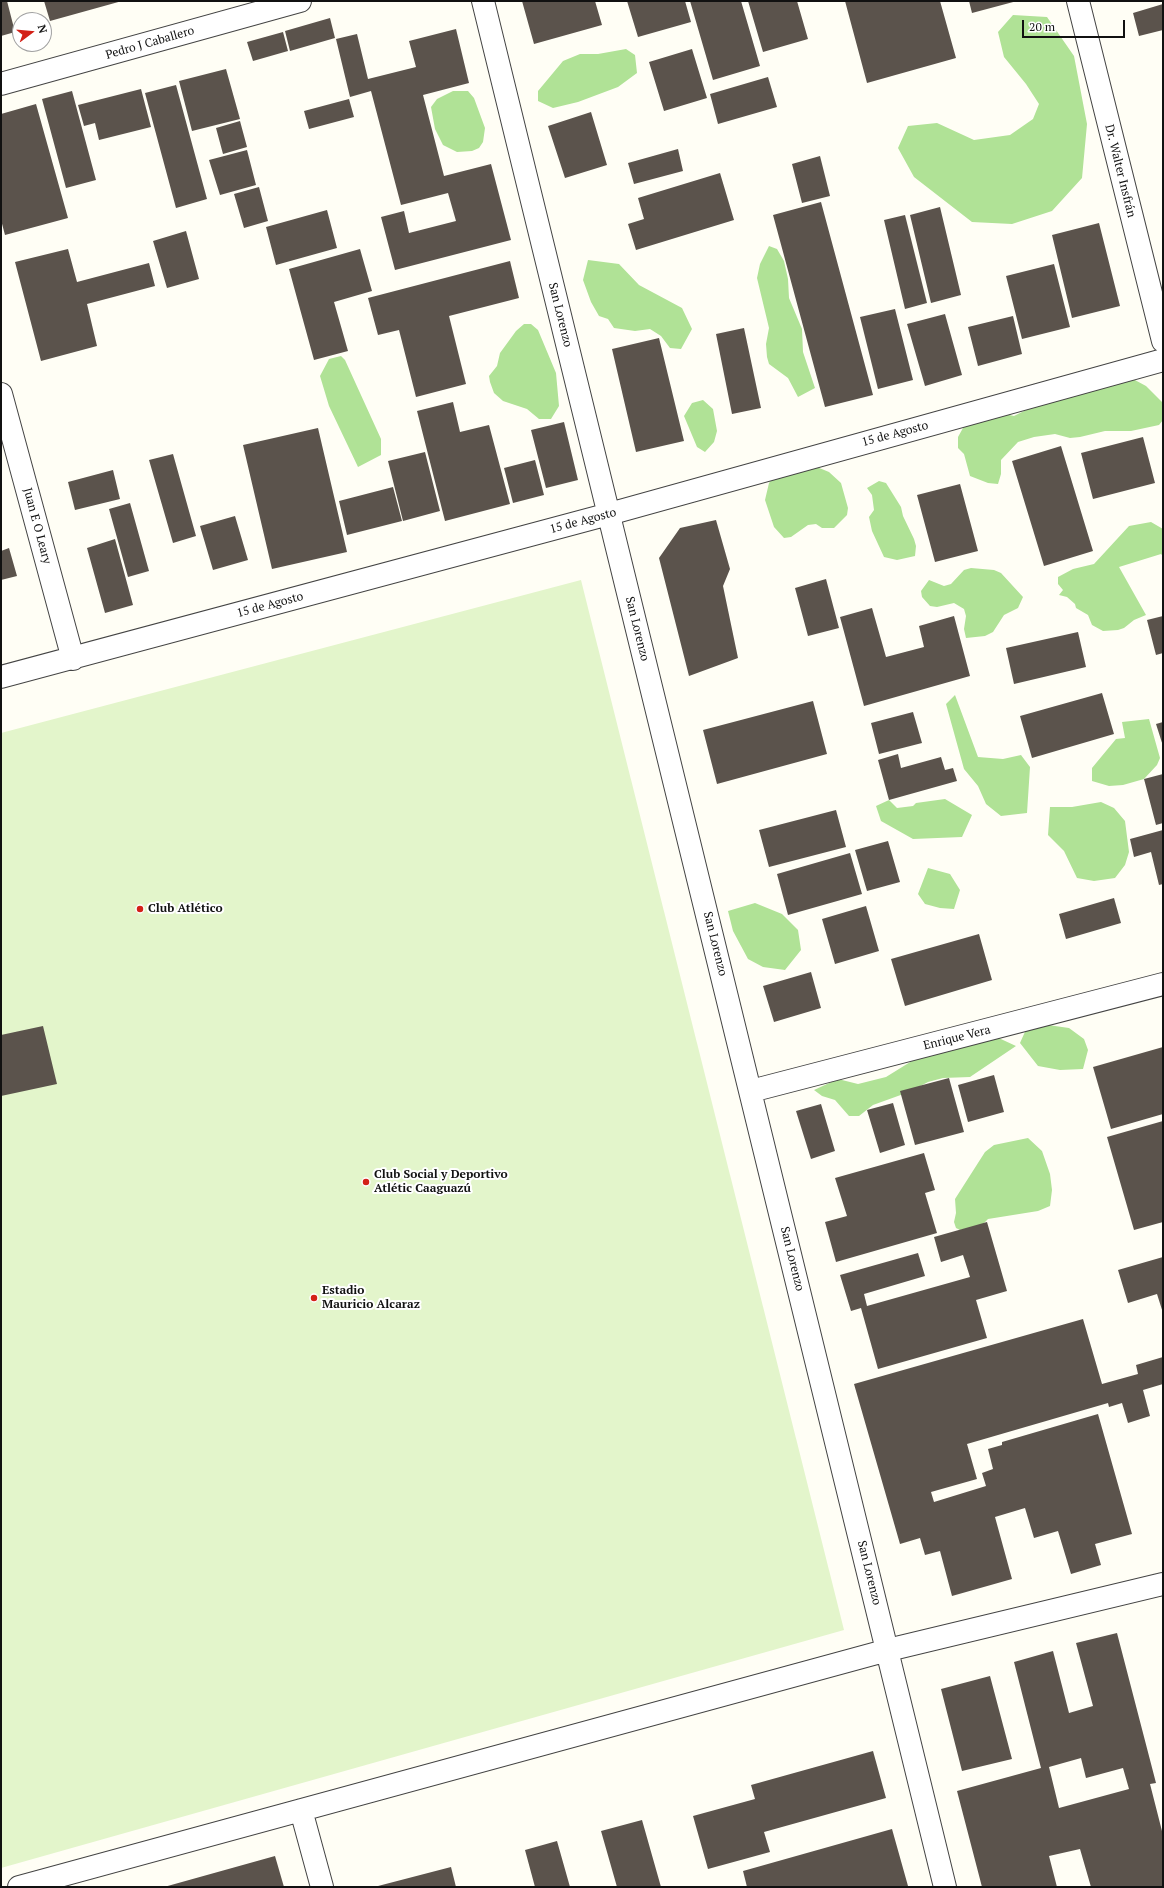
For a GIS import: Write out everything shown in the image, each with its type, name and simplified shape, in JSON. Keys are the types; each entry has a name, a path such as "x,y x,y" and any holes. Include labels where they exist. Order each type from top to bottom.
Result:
{"street":[{"name":"Pedro J Caballero","path":"1,84 300,1"},
{"name":"San Lorenzo","path":"483,1 945,1887"},
{"name":"Dr. Walter Insfrán","path":"1078,1 1163,341"},
{"name":"15 de Agosto","path":"1,677 73,659 609,514 1163,360"},
{"name":"Juan E O Leary","path":"1,394 73,659"},
{"name":"Enrique Vera","path":"751,1091 1163,984"},
{"path":"19,1887 888,1650 1163,1584"},
{"path":"301,1810 322,1887"}],"green space":[{"path":"1013,15 1047,17 1074,56 1087,124 1082,178 1052,211 1012,224 972,222 914,177 898,148 908,126 937,123 974,140 1010,135 1033,119 1039,104 1026,84 1004,57 998,32"},
{"path":"626,49 635,55 637,73 618,87 578,102 553,108 538,101 538,91 563,61 580,54 598,54"},
{"path":"453,91 468,91 474,98 485,128 483,142 479,148 472,151 457,152 443,145 435,129 431,107 437,99"},
{"path":"769,246 777,249 784,261 788,279 789,298 802,329 803,352 815,388 798,397 788,378 769,364 767,357 766,344 769,328 757,278 760,264"},
{"path":"588,260 619,264 639,285 682,308 692,329 681,349 670,348 661,336 650,329 635,331 614,328 608,319 599,316 591,302 583,280"},
{"path":"524,324 531,324 538,330 556,373 559,406 551,419 539,419 527,409 503,401 494,393 490,382 489,376 497,366 500,353 516,331"},
{"path":"341,356 345,360 381,439 381,455 358,467 329,406 320,376 329,359"},
{"path":"1133,379 1146,386 1163,403 1163,420 1159,425 1131,431 1105,431 1070,438 1055,434 1034,437 1018,442 1001,460 1001,474 998,484 988,483 970,476 964,454 958,448 958,437 963,428 975,421 1000,413 1014,416 1034,406 1073,393"},
{"path":"703,400 713,409 717,431 714,442 705,452 697,447 684,416 692,403"},
{"path":"812,465 829,472 841,483 848,508 847,515 834,528 822,528 816,524 808,525 791,537 784,538 774,527 765,500 769,483 778,472"},
{"path":"879,481 886,483 901,507 903,516 916,546 915,556 897,560 884,557 872,531 869,517 874,510 872,495 867,488"},
{"path":"1151,522 1163,529 1163,556 1161,554 1119,567 1146,615 1134,620 1124,628 1103,631 1092,625 1088,615 1076,608 1075,604 1067,597 1059,595 1063,590 1058,584 1058,577 1073,569 1094,564 1129,526"},
{"path":"971,568 994,570 1001,573 1023,597 1018,608 1004,615 993,632 985,636 966,638 964,629 966,616 964,609 954,603 937,607 930,606 922,597 921,591 929,580 944,586 951,584 964,570"},
{"name":"Club Social y Deportivo Atlétic Caaguazú","path":"581,580 844,1630 1,1868 1,733"},
{"path":"955,695 978,757 1003,759 1021,755 1030,767 1027,813 1001,816 986,804 978,786 964,769 946,704"},
{"path":"1149,719 1160,758 1157,765 1144,779 1123,785 1109,786 1092,781 1092,768 1116,739 1125,738 1122,722"},
{"path":"945,799 972,815 962,837 913,839 881,821 876,806 889,800 897,808 913,806 916,803"},
{"path":"1101,802 1114,808 1125,821 1129,852 1125,865 1115,878 1094,881 1077,878 1064,851 1048,835 1050,807 1072,807"},
{"path":"928,868 950,874 960,890 954,909 940,908 925,904 918,894"},
{"path":"755,903 782,914 798,930 801,950 785,970 763,967 748,959 733,931 728,911"},
{"path":"1028,1025 1048,1025 1069,1028 1084,1039 1088,1050 1083,1069 1060,1070 1038,1066 1020,1043"},
{"path":"990,1034 1016,1046 970,1077 943,1078 928,1082 909,1092 873,1105 859,1116 849,1116 835,1100 822,1096 814,1090 838,1079 858,1084 886,1077 928,1051"},
{"path":"1028,1138 1042,1151 1050,1174 1052,1190 1050,1206 1038,1211 988,1219 982,1225 960,1230 956,1228 954,1222 956,1213 955,1199 985,1152 994,1145"}],"building":[{"path":"1,1 7,1 12,20 12,33 1,36"},
{"path":"44,1 122,1 52,20 52,12 47,12"},
{"path":"522,1 595,1 602,25 534,44"},
{"path":"627,1 685,1 691,22 638,37"},
{"path":"690,1 741,1 760,66 713,80"},
{"path":"748,1 797,1 808,39 763,52"},
{"path":"845,1 940,1 956,58 867,83"},
{"path":"969,1 1017,1 972,13"},
{"path":"1163,4 1163,30 1139,36 1133,13"},
{"path":"330,18 335,38 290,51 285,31"},
{"path":"456,29 469,83 423,95 444,176 491,164 511,240 395,270 381,217 404,211 409,233 456,221 448,193 401,205 371,91 350,97 336,39 357,34 368,79 416,67 409,41"},
{"path":"283,32 288,51 253,61 247,42"},
{"path":"692,49 707,98 664,111 649,62"},
{"path":"226,69 240,119 192,131 179,81"},
{"path":"768,77 777,107 718,124 710,94"},
{"path":"176,85 207,199 176,208 145,93"},
{"path":"141,89 151,127 99,140 95,123 84,126 78,105"},
{"path":"72,91 96,180 66,188 42,99"},
{"path":"349,99 354,117 309,129 304,111"},
{"path":"36,104 68,218 5,235 1,220 1,114"},
{"path":"591,112 607,165 565,178 548,126"},
{"path":"240,121 247,147 223,154 216,128"},
{"path":"678,149 683,171 634,184 628,163"},
{"path":"247,150 256,185 220,195 209,160"},
{"path":"820,156 830,196 802,203 792,164"},
{"path":"720,173 734,220 636,250 628,224 644,219 638,198"},
{"path":"259,187 268,221 244,228 234,194"},
{"path":"821,202 873,395 825,407 773,215"},
{"path":"940,207 961,295 931,303 910,215"},
{"path":"327,210 337,248 276,265 266,227"},
{"path":"905,215 927,303 905,309 884,220"},
{"path":"1099,223 1120,306 1072,318 1052,235"},
{"path":"186,231 199,279 167,288 153,241"},
{"path":"68,249 77,282 149,263 155,286 87,304 97,346 41,361 15,262"},
{"path":"360,249 372,291 334,302 348,351 314,360 289,269"},
{"path":"510,261 519,298 449,316 466,384 416,397 399,330 378,335 368,298"},
{"path":"1054,264 1070,327 1022,339 1006,276"},
{"path":"895,309 913,380 878,389 860,317"},
{"path":"945,314 962,375 925,386 907,324"},
{"path":"1013,316 1022,354 978,366 968,327"},
{"path":"744,328 761,408 732,414 716,334"},
{"path":"659,338 684,441 636,452 612,349"},
{"path":"453,402 460,432 489,425 510,504 445,521 417,411"},
{"path":"564,422 578,480 546,488 531,430"},
{"path":"318,428 347,552 272,569 243,445"},
{"path":"1143,437 1155,483 1093,499 1081,453"},
{"path":"1061,446 1093,551 1044,566 1012,461"},
{"path":"425,452 440,511 403,521 388,461"},
{"path":"173,454 196,536 173,543 149,460"},
{"path":"535,460 544,495 513,503 504,468"},
{"path":"113,470 120,499 75,510 68,482"},
{"path":"960,484 978,551 935,562 917,495"},
{"path":"393,487 402,521 347,535 339,501"},
{"path":"130,503 149,571 128,577 109,509"},
{"path":"235,516 248,560 213,570 200,526"},
{"path":"716,520 730,569 723,586 738,658 689,676 659,558 680,528"},
{"path":"115,539 133,605 105,613 87,548"},
{"path":"9,548 17,576 1,580 1,551"},
{"path":"826,579 839,628 808,636 795,588"},
{"path":"872,608 886,657 924,647 919,626 954,616 970,676 864,706 840,617"},
{"path":"1163,616 1163,653 1156,655 1147,620"},
{"path":"1078,632 1086,667 1014,684 1006,648"},
{"path":"1102,693 1114,734 1032,758 1020,716"},
{"path":"813,701 827,754 717,784 703,730"},
{"path":"913,712 922,743 879,754 871,723"},
{"path":"1163,722 1163,746 1156,724"},
{"path":"898,754 901,768 941,757 945,770 953,768 957,781 889,800 878,760"},
{"path":"1163,774 1163,823 1156,825 1144,779"},
{"path":"836,810 846,847 769,867 759,830"},
{"path":"1163,830 1163,884 1159,885 1151,852 1134,857 1130,839"},
{"path":"888,841 900,882 867,891 855,850"},
{"path":"850,853 862,894 788,915 777,874"},
{"path":"1114,898 1121,923 1066,939 1059,914"},
{"path":"866,906 879,951 835,964 822,919"},
{"path":"979,934 992,980 905,1006 891,959"},
{"path":"811,972 821,1008 774,1022 763,986"},
{"path":"43,1026 57,1084 1,1096 1,1035"},
{"path":"1163,1047 1163,1114 1111,1129 1093,1067"},
{"path":"994,1075 1004,1112 968,1122 958,1085"},
{"path":"949,1078 964,1132 915,1145 900,1091"},
{"path":"893,1103 905,1145 880,1153 867,1110"},
{"path":"821,1104 835,1151 811,1159 796,1111"},
{"path":"1163,1121 1163,1222 1134,1230 1107,1137"},
{"path":"924,1153 935,1190 925,1193 937,1233 836,1262 825,1222 847,1216 835,1178"},
{"path":"987,1222 1007,1291 976,1300 987,1338 878,1369 861,1308 851,1311 840,1275 918,1253 925,1276 864,1294 867,1306 970,1277 963,1255 941,1262 934,1237"},
{"path":"1163,1257 1163,1313 1157,1294 1128,1303 1118,1270"},
{"path":"1083,1319 1102,1384 1138,1374 1136,1365 1163,1357 1163,1384 1143,1390 1150,1416 1128,1423 1122,1403 1109,1407 1108,1403 967,1444 977,1479 931,1492 934,1502 986,1486 982,1473 993,1469 988,1449 1002,1445 1002,1442 1098,1414 1132,1534 1095,1544 1101,1565 1071,1574 1058,1531 1034,1538 1025,1508 995,1517 1012,1579 952,1596 940,1551 925,1555 920,1538 900,1544 854,1384"},
{"path":"1117,1633 1156,1783 1150,1784 1163,1835 1163,1887 1091,1887 1080,1849 1049,1856 1057,1887 982,1887 957,1791 1041,1768 1014,1662 1053,1651 1069,1713 1093,1706 1076,1643","holes":["1081,1758 1086,1778 1123,1768 1129,1789 1059,1808 1049,1767"]},
{"path":"990,1676 1012,1759 962,1771 941,1689"},
{"path":"873,1751 886,1798 764,1832 770,1852 708,1869 693,1816 755,1799 751,1785"},
{"path":"642,1820 661,1887 617,1887 601,1831"},
{"path":"892,1829 908,1886 747,1887 743,1871"},
{"path":"557,1841 570,1887 535,1887 525,1850"},
{"path":"275,1856 284,1887 164,1887"},
{"path":"451,1867 456,1887 378,1886"}],"place":[{"name":"Club Atlético","path":"140,909"},
{"name":"Club Social y Deportivo Atlétic Caaguazú","path":"366,1182"},
{"name":"Estadio Mauricio Alcaraz","path":"314,1298"}]}
